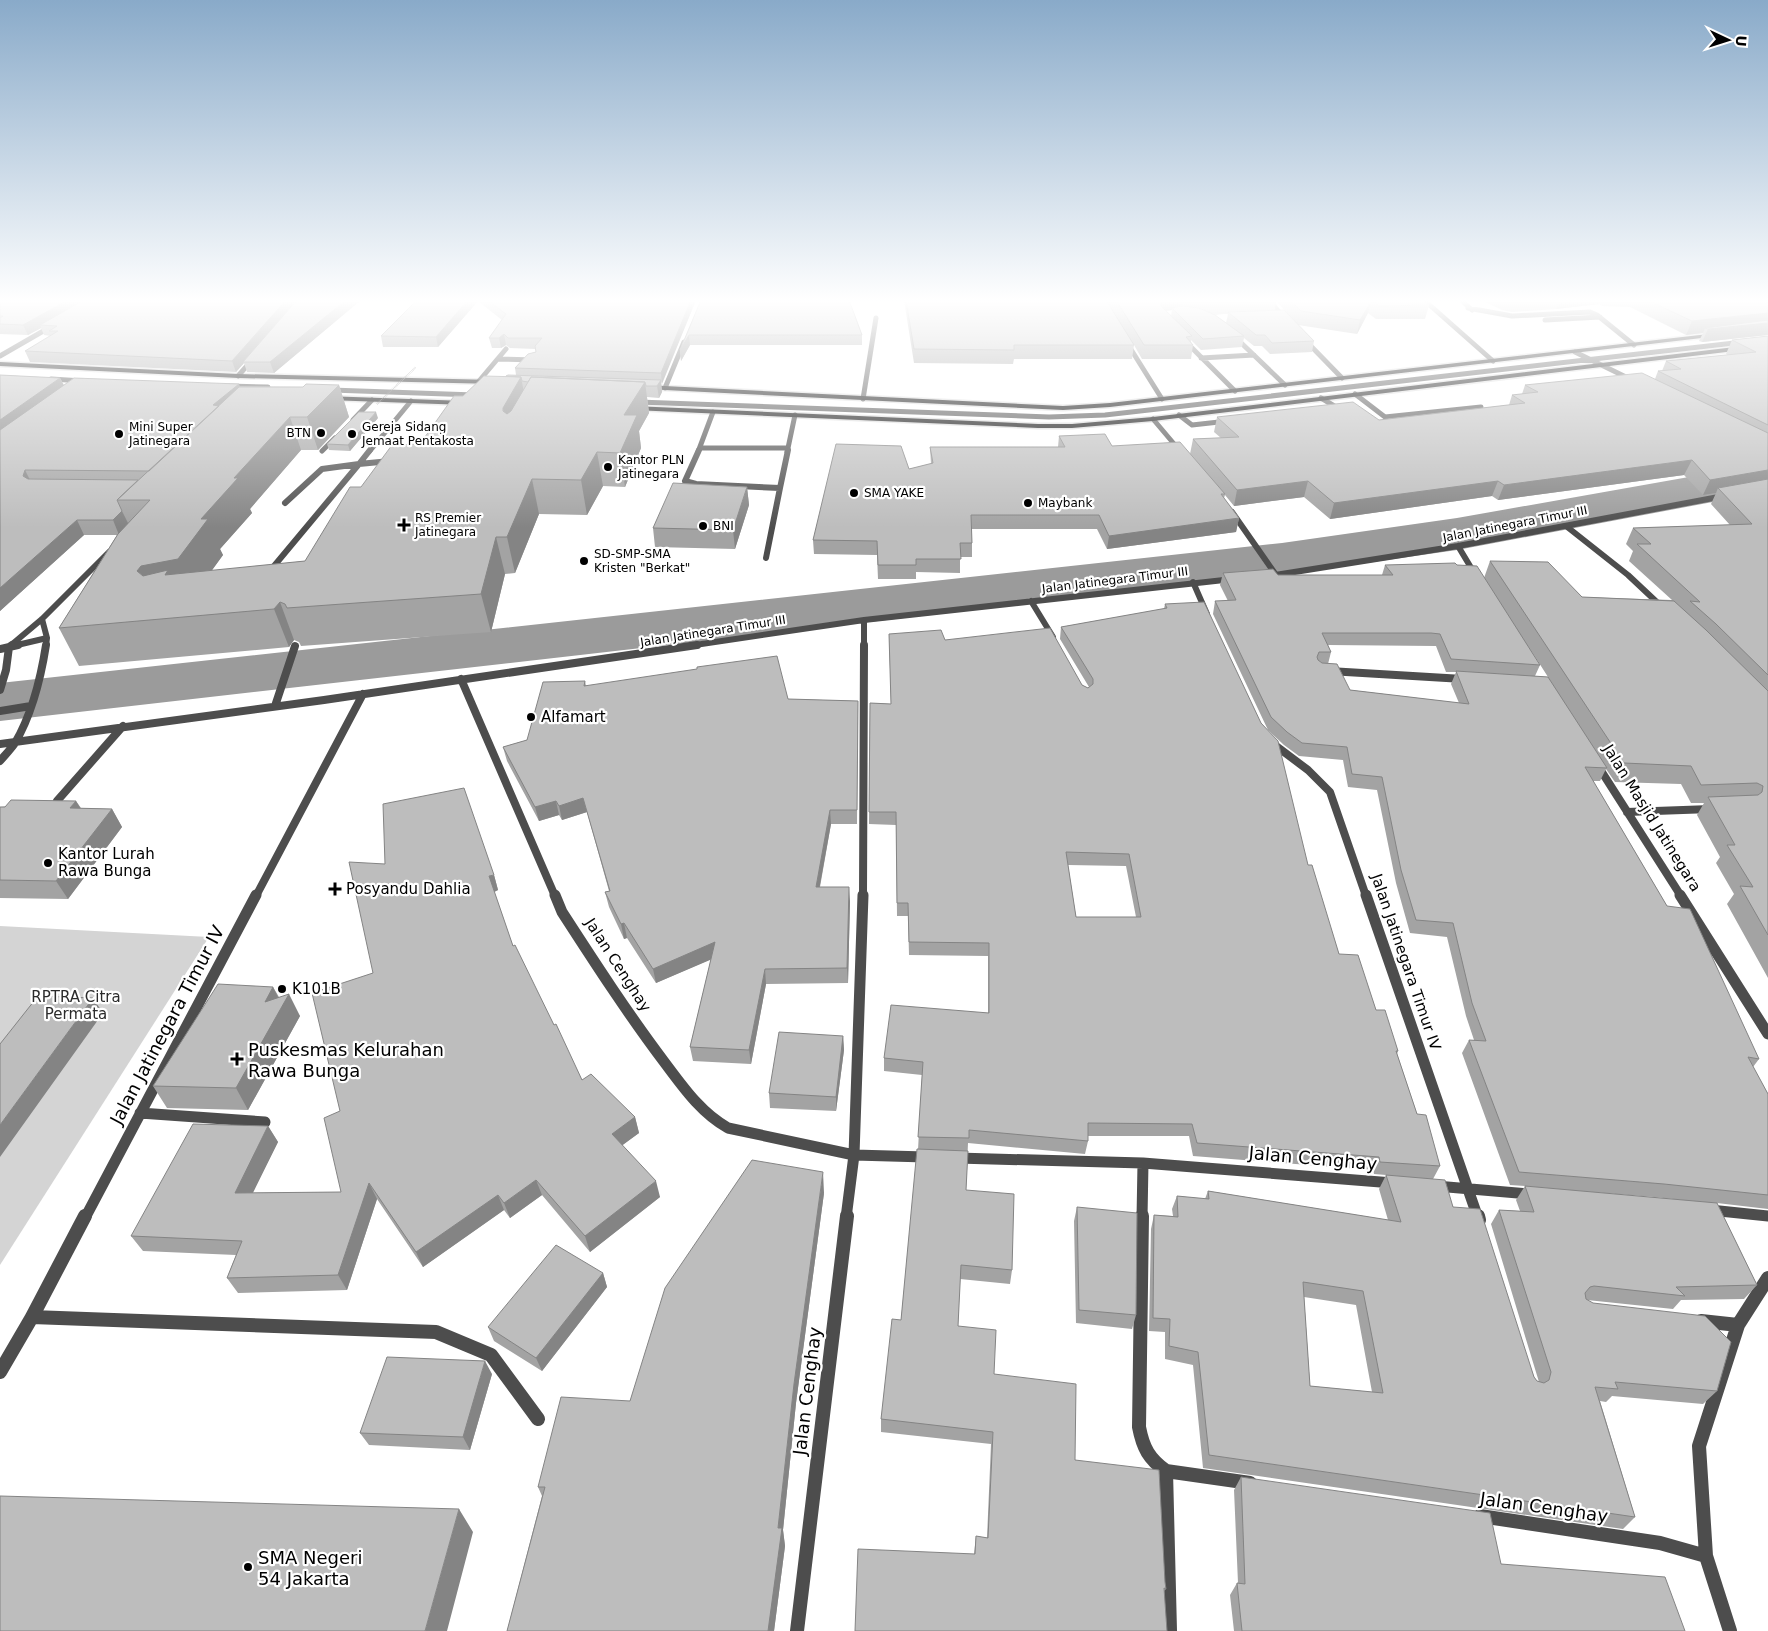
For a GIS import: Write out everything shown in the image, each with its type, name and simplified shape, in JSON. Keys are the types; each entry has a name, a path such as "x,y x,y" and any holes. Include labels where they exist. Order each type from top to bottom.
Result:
{"main road":[{"path":"243,376 508,382"},
{"path":"635,387 1063,408 1162,399 1359,376"},
{"path":"625,408 1038,426 1080,426 1514,376"},
{"path":"48,382 78,387 87,384"},
{"path":"222,394 268,395"},
{"path":"316,398 375,402 411,401 456,406 475,404"}],"street":[{"path":"479,381 483,376"},
{"path":"665,388 670,376"},
{"path":"863,399 867,376"},
{"path":"1148,376 1162,399"},
{"path":"1220,376 1235,391"},
{"path":"1276,376 1285,385"},
{"path":"632,401 1049,417 1105,415 1442,376"},
{"path":"1624,376 1640,384"},
{"path":"48,382 87,384"},
{"path":"216,386 274,388"},
{"path":"321,389 485,396"},
{"path":"1355,394 1385,417 1481,407"},
{"path":"1321,398 1336,407 1327,408"},
{"path":"261,580 411,401"},
{"path":"348,425 375,402"},
{"path":"713,412 686,479 688,483 780,488"},
{"path":"766,558 795,415"},
{"path":"1178,415 1192,425 1231,420"},
{"path":"1153,419 1184,455"},
{"path":"322,451 341,431"},
{"path":"700,448 788,448"},
{"path":"285,503 322,469 401,460"},
{"name":"Jalan Jatinegara Timur III","path":"1257,577 1458,546 1730,495"},
{"path":"1228,506 1274,573"},
{"path":"1566,526 1628,575 1664,609"},
{"path":"0,690 6,670 9,647 42,619 117,544"},
{"path":"1458,546 1484,587"},
{"name":"Jalan Jatinegara Timur III","path":"461,679 864,620 1239,578"},
{"path":"1193,582 1211,621"},
{"path":"1031,601 1056,643"},
{"path":"0,761 15,743 32,703 43,665 47,638 42,619"},
{"path":"854,1154 863,922 864,620"},
{"path":"0,648 47,638"},
{"path":"275,706 295,646"},
{"path":"1319,670 1472,680"},
{"path":"0,744 461,679"},
{"name":"Jalan Cenghay","path":"461,679 562,912 636,1025 690,1096 717,1122 728,1128 854,1154 1143,1163 1400,1183"},
{"name":"Jalan Jatinegara Timur IV","path":"0,1372 32,1317 363,694"},
{"path":"0,711 32,703"},
{"path":"58,801 123,726"},
{"name":"Jalan Jatinegara Timur IV","path":"1266,738 1308,770 1330,792 1400,996 1470,1189 1484,1236"},
{"name":"Jalan Masjid Jatinegara","path":"1594,759 1768,1034"},
{"path":"1627,812 1718,808"},
{"path":"140,1113 265,1122"},
{"name":"Jalan Cenghay","path":"797,1631 854,1154"},
{"path":"1143,1163 1139,1427 1143,1450 1152,1462 1166,1471 1265,1485"},
{"path":"1420,1185 1547,1195"},
{"path":"1698,1209 1768,1216"},
{"path":"1730,1631 1706,1556 1699,1446 1738,1325 1768,1278"},
{"path":"32,1317 436,1332 491,1355 538,1419"},
{"path":"1692,1320 1738,1325"},
{"path":"1166,1471 1170,1631"},
{"name":"Jalan Cenghay","path":"1462,1514 1660,1543 1706,1556"}],"path":[{"path":"375,402 405,376"}],"green space":[{"name":"RPTRA Citra Permata","path":"0,926 209,937 0,1265"}],"building":[{"path":"0,376 60,378 0,420"},
{"path":"484,376 521,377 503,408 503,411 507,414 511,411 531,377 645,382 624,415 637,415 620,453 597,452 581,480 532,479 507,537 496,537 481,594 287,608 285,604 280,602 274,609 59,628 118,534 150,500 117,500 239,387 303,387 306,384 339,385 307,417 290,417 234,478 238,478 201,519 208,519 178,559 141,566 137,571 143,576 168,570 165,575 305,561 350,487 361,487 392,445 420,444 454,396 463,396"},
{"path":"508,376 661,380 657,386 646,386 645,382 531,377 528,382 522,381 521,377"},
{"path":"1612,376 1649,376 1768,433 1768,470 1710,480 1692,460 1504,485 1498,481 1334,503 1308,481 1237,490 1193,439 1239,437 1217,417 1353,402 1379,420 1525,403 1512,395 1538,392 1525,385"},
{"path":"1668,376 1768,376 1768,425"},
{"path":"74,378 239,384 213,405 219,406 149,471 25,470 23,476 28,479 138,480 117,500 122,511 113,520 77,520 0,588 0,430"},
{"path":"359,412 376,412 348,445 327,444"},
{"path":"1105,434 1112,446 1180,442 1225,494 1221,494 1239,518 1109,536 1099,515 971,515 972,543 960,543 961,559 916,559 916,565 878,565 877,541 813,540 836,444 901,446 909,469 933,463 930,447 1065,447 1059,436"},
{"path":"1768,479 1768,675 1690,601 1700,602 1637,544 1651,544 1633,528 1752,524 1718,488"},
{"path":"673,483 747,487 733,530 653,528"},
{"path":"1490,561 1548,562 1582,597 1674,601 1768,691 1768,935 1740,886 1753,887 1727,845 1735,845 1708,797 1758,795 1762,792 1763,786 1757,783 1701,785 1691,766 1624,763"},
{"path":"1455,563 1457,565 1477,566 1540,665 1451,659 1440,634 1431,633 1322,633 1331,652 1319,652 1318,660 1322,663 1337,664 1350,690 1469,704 1456,671 1548,677 1607,768 1585,767 1667,906 1690,909 1759,1059 1748,1057 1768,1094 1768,1195 1519,1172 1469,1040 1486,1041 1472,1003 1453,923 1416,920 1401,870 1382,777 1352,774 1347,747 1302,743 1271,717 1215,601 1236,600 1223,573 1273,569 1278,575 1393,575 1385,565"},
{"path":"1204,602 1261,723 1278,741 1308,865 1312,865 1339,954 1358,955 1376,1010 1385,1010 1398,1051 1396,1051 1417,1114 1426,1115 1440,1166 1380,1162 1379,1157 1197,1143 1192,1124 1088,1123 1088,1141 969,1130 969,1138 918,1137 923,1062 884,1058 891,1005 989,1013 989,943 909,942 908,903 897,903 896,812 869,812 870,703 891,704 889,634 941,630 945,640 1050,628 1082,685 1088,688 1093,684 1093,679 1061,627 1167,608 1165,604","holes":["1066,852 1129,854 1141,917 1076,917"]},
{"path":"777,656 788,699 858,701 857,810 830,810 816,887 849,887 847,968 765,969 749,1050 690,1047 715,942 653,969 624,923 621,924 605,892 610,891 583,798 559,806 556,801 535,807 503,747 527,740 543,682 585,681 584,686"},
{"path":"464,788 494,875 489,876 513,946 515,945 554,1025 556,1024 582,1080 591,1074 635,1117 612,1134 656,1181 585,1236 536,1180 504,1203 498,1195 416,1252 369,1183 338,1275 227,1278 242,1241 131,1236 193,1124 268,1126 235,1193 341,1192 324,1118 340,1111 312,993 373,973 349,862 385,864 383,804"},
{"name":"Kantor Lurah Rawa Bunga","path":"11,800 76,801 70,808 112,809 56,881 0,880 0,807 5,807"},
{"path":"218,984 273,987 265,1002 289,994 236,1088 153,1086"},
{"path":"38,996 93,998 0,1125 0,1044"},
{"path":"779,1032 843,1036 836,1097 769,1093"},
{"path":"917,1149 968,1151 966,1190 1014,1194 1012,1270 961,1265 958,1326 996,1330 994,1374 1076,1384 1075,1460 1159,1470 1167,1631 855,1631 858,1549 975,1554 976,1536 988,1538 993,1432 881,1419 892,1319 901,1320"},
{"path":"752,1160 823,1172 794,1384 778,1528 782,1528 768,1631 507,1631 545,1487 538,1487 561,1397 630,1401 665,1288"},
{"path":"1386,1175 1445,1180 1453,1207 1480,1209 1534,1377 1537,1381 1544,1383 1549,1380 1551,1372 1499,1210 1534,1212 1525,1186 1717,1203 1757,1285 1676,1287 1685,1296 1594,1286 1590,1287 1585,1293 1586,1299 1593,1303 1705,1316 1731,1342 1717,1391 1615,1382 1618,1389 1595,1387 1635,1517 1209,1455 1198,1352 1169,1346 1170,1319 1153,1318 1154,1215 1178,1217 1177,1196 1209,1199 1208,1191 1401,1222","holes":["1303,1282 1363,1291 1383,1393 1310,1386"]},
{"path":"1077,1207 1137,1213 1136,1315 1079,1310"},
{"path":"556,1245 603,1273 536,1358 488,1327"},
{"path":"387,1357 485,1361 463,1437 360,1433"},
{"path":"1241,1477 1490,1513 1501,1564 1665,1577 1685,1631 1242,1631 1237,1583 1245,1584"},
{"name":"SMA Negeri 54 Jakarta","path":"0,1496 459,1509 425,1631 0,1631"}],"waterway":[{"path":"0,702 1282,559 1457,534 1718,486 1768,473"}],"place":[{"name":"BTN","path":"321,433"},
{"name":"Mini Super Jatinegara","path":"119,434"},
{"name":"Gereja Sidang Jemaat Pentakosta","path":"352,434"},
{"name":"Kantor PLN Jatinegara","path":"608,467"},
{"name":"SMA YAKE","path":"854,493"},
{"name":"Maybank","path":"1028,503"},
{"name":"RS Premier Jatinegara","path":"404,525"},
{"name":"BNI","path":"703,526"},
{"name":"SD-SMP-SMA Kristen \"Berkat\"","path":"584,561"},
{"name":"Alfamart","path":"531,717"},
{"name":"Kantor Lurah Rawa Bunga","path":"48,863"},
{"name":"Posyandu Dahlia","path":"335,889"},
{"name":"K101B","path":"282,989"},
{"name":"Puskesmas Kelurahan Rawa Bunga","path":"237,1059"},
{"name":"SMA Negeri 54 Jakarta","path":"248,1567"}]}
